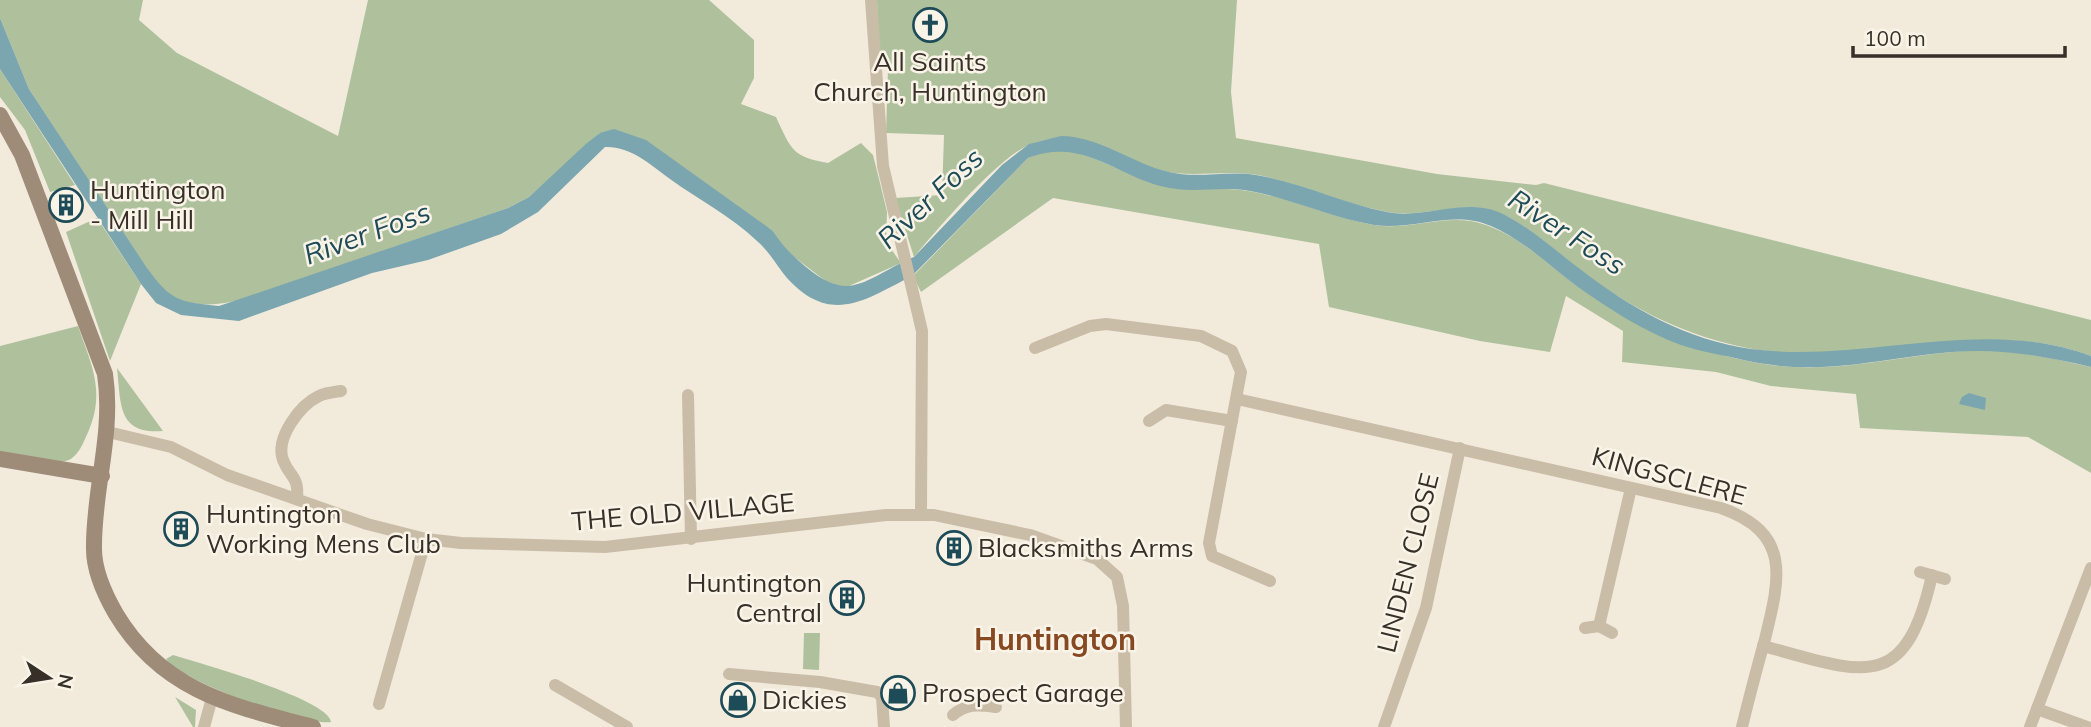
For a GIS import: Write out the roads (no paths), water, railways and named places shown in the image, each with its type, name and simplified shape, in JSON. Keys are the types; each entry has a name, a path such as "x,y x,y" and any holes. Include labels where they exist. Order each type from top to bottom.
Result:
{"street":[{"path":"871,0 883,166 922,331 921,514"},
{"path":"0,115 22,155 105,374 109,402 108,432 94,551 106,596 122,624 148,657 175,679 212,698 313,727"},
{"path":"1035,348 1090,326 1106,324 1201,336 1220,343 1239,360 1241,372 1237,399 1209,543 1212,556 1270,582"},
{"path":"297,499 299,484 284,461 281,450 287,431 301,409 319,396 341,391"},
{"path":"688,395 691,539"},
{"name":"LINDEN CLOSE","path":"1237,399 1525,464"},
{"path":"1149,421 1166,410 1232,421"},
{"name":"THE OLD VILLAGE","path":"108,432 171,447 227,475 367,524 426,539 491,545 605,547 691,539 859,517 921,514 1030,535 1076,550 1108,566 1121,587 1126,727"},
{"name":"LINDEN CLOSE","path":"1384,727 1426,608 1460,448"},
{"path":"0,459 102,476"},
{"name":"KINGSCLERE","path":"1525,464 1728,510 1744,516 1765,535 1777,562 1779,578 1742,727"},
{"path":"1600,626 1631,488"},
{"path":"379,704 426,539"},
{"path":"2030,727 2091,568"},
{"path":"1763,646 1846,668 1878,665 1897,654 1911,639 1920,624 1932,575"},
{"path":"1585,628 1600,626 1612,633"},
{"path":"729,674 820,682 877,692 882,697 884,727"},
{"path":"555,685 627,727"},
{"path":"204,727 212,698"},
{"path":"953,715 963,707 974,704 996,707"},
{"path":"2037,709 2087,727"}],"water":[{"path":"0,18 29,89 147,268 163,287 185,301 219,306 508,208 529,197 600,133 614,129 646,140 773,231 792,255 820,277 843,286 853,285 901,263 906,279 860,301 832,305 817,301 787,278 761,245 737,224 639,157 623,149 605,147 538,212 501,234 428,260 372,273 239,321 181,315 156,303 141,284 0,69"},
{"path":"1061,136 1089,140 1169,172 1191,175 1256,175 1289,182 1387,212 1417,213 1461,207 1491,209 1525,227 1599,283 1639,309 1682,330 1727,345 1794,352 1965,340 2008,340 2050,345 2091,356 2091,367 2039,356 1987,351 1952,352 1819,367 1765,364 1714,354 1681,345 1641,327 1578,287 1514,238 1477,221 1448,220 1374,225 1250,191 1186,190 1157,185 1087,156 1069,152 1050,152 1028,158 913,275 909,259 914,257 1002,165 1029,144"},
{"path":"1969,393 1986,398 1985,410 1959,404 1962,397"}],"place":[{"name":"All Saints Church, Huntington","path":"930,25"},
{"name":"Huntington - Mill Hill","path":"66,205"},
{"name":"Huntington Working Mens Club","path":"181,529"},
{"name":"Blacksmiths Arms","path":"954,548"},
{"name":"Huntington Central","path":"847,598"},
{"name":"Prospect Garage","path":"898,693"},
{"name":"Dickies","path":"738,700"}],"district":[{"name":"Huntington","path":"1055,640"}],"water label":[{"name":"River Foss","path":"930,198"},
{"name":"River Foss","path":"1567,232"},
{"name":"River Foss","path":"367,233"}]}
